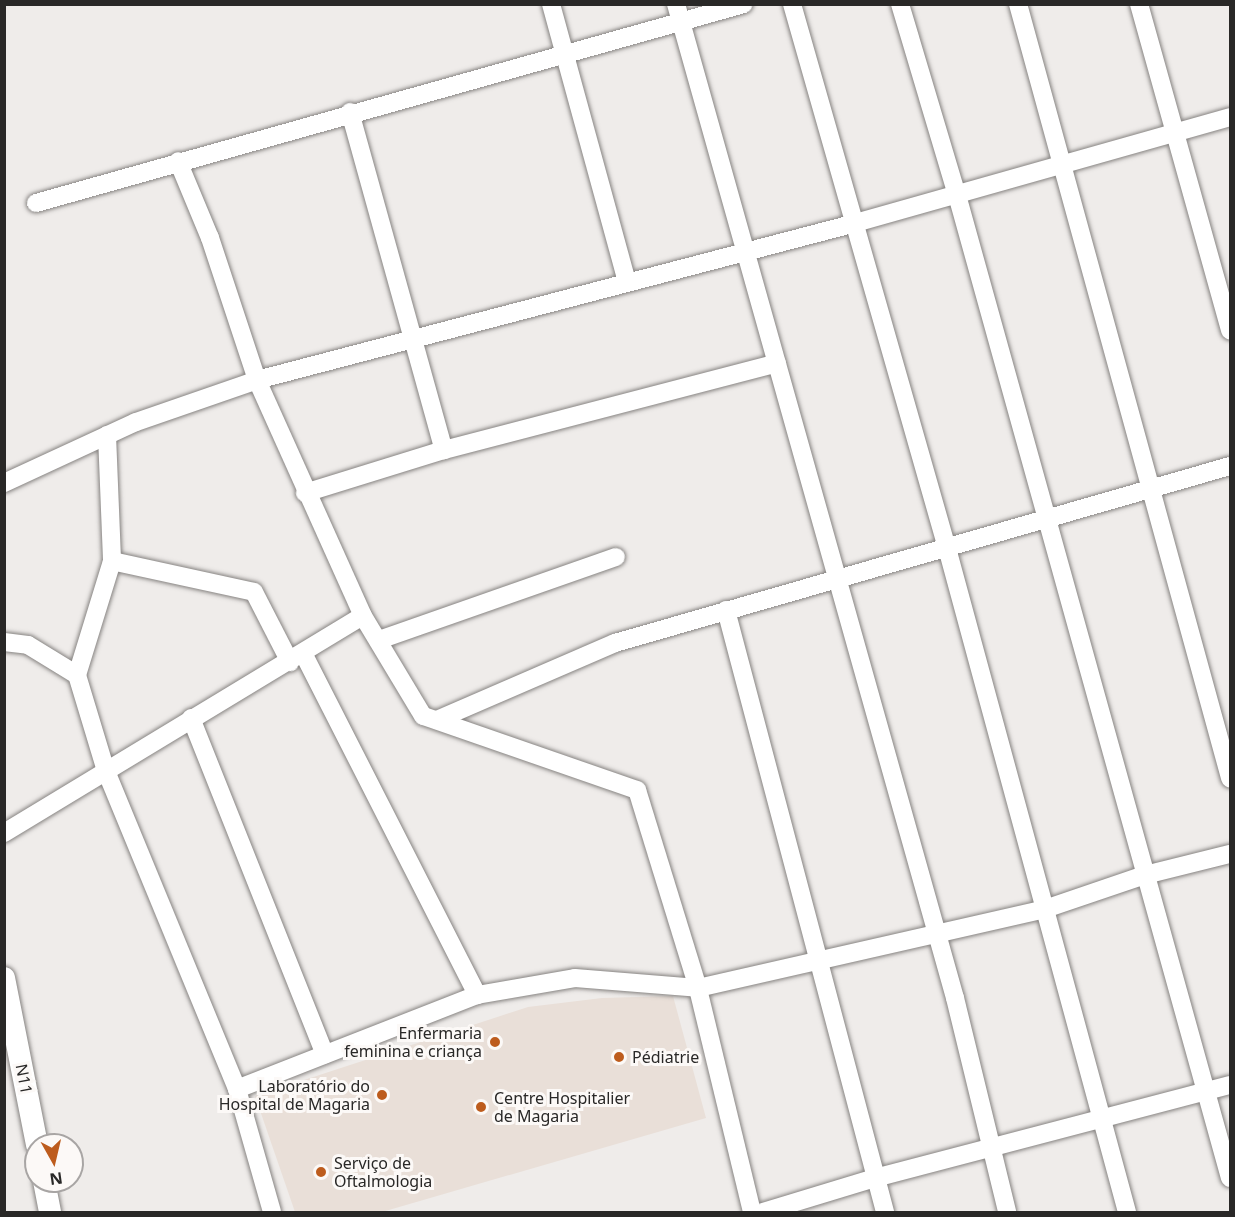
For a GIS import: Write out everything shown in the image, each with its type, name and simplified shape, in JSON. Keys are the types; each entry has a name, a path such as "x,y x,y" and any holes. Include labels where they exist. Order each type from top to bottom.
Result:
{"main road":[{"name":"N11","path":"4,978 35,1133"},
{"path":"46,1193 50,1212"}],"street":[{"path":"551,4 627,281"},
{"path":"36,203 178,160 563,54 678,13 744,4"},
{"path":"792,4 852,224 947,548 1042,910 1127,1212"},
{"path":"900,4 957,195 1230,1178"},
{"path":"1018,4 1064,165 1230,778"},
{"path":"1139,4 1230,331"},
{"path":"678,13 937,932 994,1146 1007,1212"},
{"path":"350,112 415,338 444,450"},
{"path":"4,483 107,435 257,380 627,281 852,224 1230,117"},
{"path":"178,160 210,238 257,380 305,493 363,616 423,716 637,790 698,988 752,1212"},
{"path":"305,493 444,450 777,363"},
{"path":"107,435 112,561 77,675 106,771 237,1089 273,1212"},
{"path":"437,720 615,643 1047,517 1153,491 1230,466"},
{"path":"379,640 616,557"},
{"path":"112,561 254,592 296,657 477,995"},
{"path":"726,610 885,1212"},
{"path":"4,833 191,717 363,616"},
{"path":"4,642 28,645 77,675"},
{"path":"4,654 28,645"},
{"path":"191,717 326,1054"},
{"path":"237,1089 477,995 574,978 698,988 819,963 937,932 1042,910 1145,875 1230,854"},
{"path":"763,1212 875,1178 994,1146 1100,1122 1230,1085"}],"shaded area":[{"name":"Centre Hospitalier de Magaria","path":"673,996 706,1118 382,1212 295,1212 255,1096 528,1007 602,998"}],"place":[{"name":"Enfermaria feminina e criança","path":"495,1042"},
{"name":"Pédiatrie","path":"619,1057"},
{"name":"Laboratório do Hospital de Magaria","path":"382,1095"},
{"name":"Centre Hospitalier de Magaria","path":"481,1107"},
{"name":"Serviço de Oftalmologia","path":"321,1172"}]}
